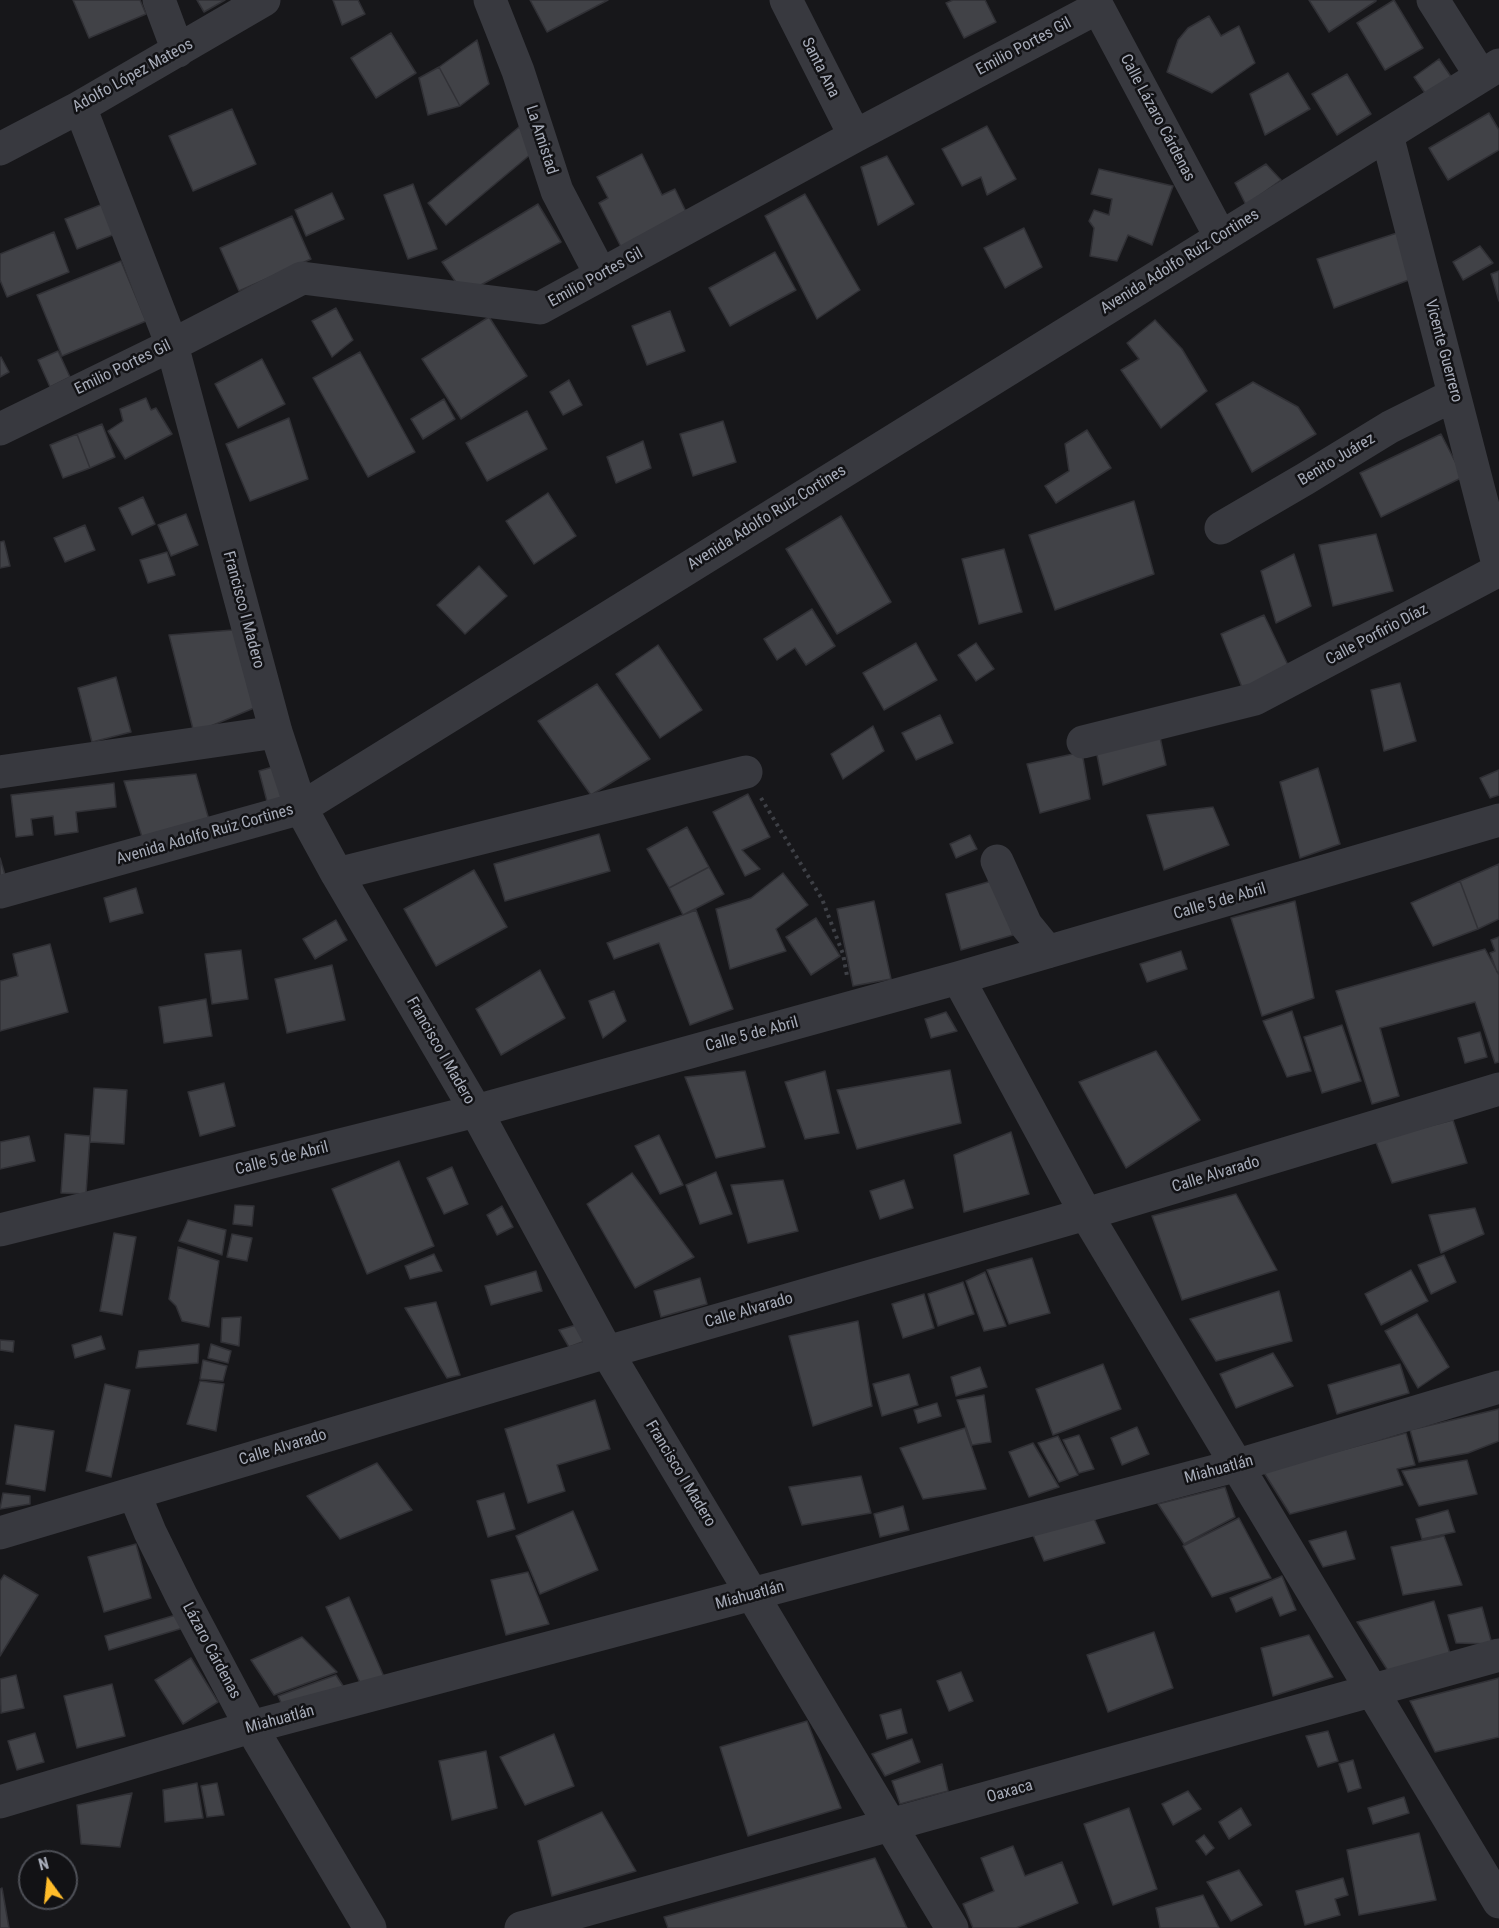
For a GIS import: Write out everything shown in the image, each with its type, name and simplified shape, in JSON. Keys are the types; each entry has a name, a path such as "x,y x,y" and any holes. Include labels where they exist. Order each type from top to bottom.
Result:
{"street":[{"path":"159,0 178,51"},
{"name":"Adolfo López Mateos","path":"0,148 80,107 264,0"},
{"name":"La Amistad","path":"490,0 518,71 557,191 601,276"},
{"name":"Santa Ana","path":"786,0 855,136"},
{"path":"1433,0 1490,70"},
{"name":"Emilio Portes Gil","path":"0,429 302,278 540,308 1095,4"},
{"name":"Calle Lázaro Cárdenas","path":"1095,4 1220,236"},
{"name":"Avenida Adolfo Ruiz Cortines","path":"0,892 301,808 1490,70"},
{"name":"Francisco I Madero","path":"80,107 172,345 276,732 301,808 337,874 476,1111 607,1352 952,1928"},
{"name":"Vicente Guerrero","path":"1387,135 1499,569"},
{"name":"Benito Juárez","path":"1221,528 1390,427 1454,395"},
{"name":"Calle Porfirio Díaz","path":"1083,742 1255,699 1499,569"},
{"path":"0,772 276,732"},
{"path":"337,874 746,772"},
{"name":"Calle 5 de Abril","path":"0,1230 476,1111 958,978 1499,820"},
{"path":"997,861 1026,926 1047,952"},
{"path":"958,978 1086,1214 1499,1902"},
{"name":"Calle Alvarado","path":"0,1533 607,1352 1086,1214 1499,1089"},
{"name":"Miahuatlán","path":"0,1802 251,1727 1238,1465 1499,1387"},
{"name":"Lázaro Cárdenas","path":"134,1493 150,1533 251,1727 370,1928"},
{"name":"Oaxaca","path":"521,1928 1499,1655"}],"path":[{"path":"746,772 822,899 843,954 854,1007"}],"building":[{"path":"73,0 140,0 146,14 89,38"},
{"path":"197,0 225,0 204,12"},
{"path":"333,0 358,0 365,14 342,25"},
{"path":"530,0 608,0 547,32"},
{"path":"953,0 985,0 996,22 964,38 946,3"},
{"path":"1309,0 1376,0 1376,1 1329,32"},
{"path":"1394,0 1423,48 1385,70 1357,23"},
{"path":"1209,16 1221,36 1239,26 1255,63 1212,93 1167,72 1178,40 1188,28"},
{"path":"391,33 416,73 376,98 351,58"},
{"path":"477,40 489,84 460,106 439,67"},
{"path":"1439,59 1452,78 1427,96 1414,77"},
{"path":"439,67 460,106 428,115 419,78"},
{"path":"1288,73 1310,109 1265,135 1250,94"},
{"path":"1347,74 1371,114 1337,135 1312,94"},
{"path":"232,109 256,164 193,191 169,136"},
{"path":"1489,113 1499,130 1499,150 1448,180 1429,148"},
{"path":"987,126 1016,179 987,195 981,177 962,186 942,149"},
{"path":"519,127 537,149 446,225 428,203"},
{"path":"642,154 662,195 675,189 690,220 624,253 599,203 608,198 597,177"},
{"path":"887,156 914,204 878,225 861,167"},
{"path":"1266,164 1281,180 1246,205 1235,183"},
{"path":"1099,169 1173,186 1152,245 1128,235 1117,261 1090,256 1094,228 1089,221 1094,210 1109,215 1112,199 1091,194"},
{"path":"413,184 437,249 408,259 384,195"},
{"path":"332,193 344,219 306,236 295,210"},
{"path":"805,194 860,290 817,319 765,216"},
{"path":"113,200 125,230 77,249 65,219"},
{"path":"538,204 561,242 464,294 442,262"},
{"path":"292,216 311,259 239,291 220,248"},
{"path":"1024,228 1042,267 1005,288 984,248"},
{"path":"54,232 69,272 7,297 0,280 0,254"},
{"path":"1400,232 1414,278 1334,308 1317,259"},
{"path":"1480,246 1493,263 1463,280 1453,262"},
{"path":"775,252 796,290 730,326 709,288"},
{"path":"121,261 146,321 62,356 37,295"},
{"path":"1499,271 1499,301 1491,274"},
{"path":"336,308 353,340 332,357 312,321"},
{"path":"670,311 685,351 647,365 632,326"},
{"path":"489,317 527,376 461,419 422,359"},
{"path":"1155,320 1182,349 1207,391 1161,428 1121,370 1139,359 1127,343"},
{"path":"58,351 70,377 50,387 38,360"},
{"path":"360,352 415,452 368,477 313,378"},
{"path":"0,358 9,372 0,377"},
{"path":"262,359 285,404 238,428 215,384"},
{"path":"569,380 582,405 563,415 550,392"},
{"path":"1253,382 1298,407 1316,434 1252,472 1216,404"},
{"path":"146,398 151,410 156,408 172,434 125,459 108,431 123,421 120,409"},
{"path":"444,399 455,419 423,439 411,419"},
{"path":"527,411 547,449 487,481 466,443"},
{"path":"289,418 308,479 250,501 226,444"},
{"path":"723,421 736,462 693,476 680,434"},
{"path":"102,424 115,457 90,468 77,434"},
{"path":"1087,430 1111,468 1056,503 1045,486 1069,471 1065,444"},
{"path":"77,434 90,468 63,478 50,445"},
{"path":"1441,434 1463,477 1381,517 1360,473"},
{"path":"643,441 651,468 616,483 607,457"},
{"path":"548,493 576,536 534,564 506,521"},
{"path":"143,497 155,524 132,535 119,508"},
{"path":"1134,501 1154,574 1055,610 1029,535"},
{"path":"186,514 198,545 171,556 158,525"},
{"path":"841,516 891,602 837,634 786,549"},
{"path":"85,525 95,550 65,562 54,538"},
{"path":"1376,534 1393,591 1333,606 1319,545"},
{"path":"4,541 10,566 0,568 0,542"},
{"path":"1004,549 1022,612 979,624 962,559"},
{"path":"167,552 175,575 148,583 140,560"},
{"path":"1294,554 1311,606 1276,623 1261,571"},
{"path":"479,566 507,596 465,634 437,605"},
{"path":"812,609 835,646 806,665 795,648 777,660 764,639"},
{"path":"1264,615 1288,665 1243,690 1221,634"},
{"path":"233,630 254,708 194,733 169,635"},
{"path":"916,643 937,680 884,710 863,673"},
{"path":"976,643 994,669 976,681 958,655"},
{"path":"658,645 702,710 660,738 616,674"},
{"path":"116,677 131,732 92,742 78,688"},
{"path":"1400,683 1416,741 1384,751 1371,690"},
{"path":"597,684 650,759 591,795 538,721"},
{"path":"940,715 953,743 916,760 902,733"},
{"path":"873,726 884,751 843,779 831,754"},
{"path":"1158,728 1166,765 1103,785 1094,740"},
{"path":"1082,752 1090,799 1040,813 1027,764"},
{"path":"276,766 286,804 269,809 259,771"},
{"path":"1318,768 1340,844 1300,858 1280,782"},
{"path":"1499,770 1499,795 1490,798 1480,778"},
{"path":"196,774 209,820 143,840 124,781"},
{"path":"114,783 116,807 76,812 78,832 55,835 53,816 31,819 33,835 16,837 11,795"},
{"path":"748,794 770,837 742,850 760,869 745,876 713,812"},
{"path":"1213,807 1229,845 1164,870 1147,815"},
{"path":"687,827 709,867 669,888 647,849"},
{"path":"599,834 610,871 505,901 494,864"},
{"path":"970,835 977,849 956,858 950,844"},
{"path":"0,858 5,875 0,876"},
{"path":"1499,864 1499,919 1478,929 1460,881"},
{"path":"709,867 724,894 683,915 669,888"},
{"path":"474,870 507,927 436,966 404,909"},
{"path":"783,873 808,905 776,929 786,951 730,969 716,909 751,898"},
{"path":"995,880 1013,935 961,950 946,894"},
{"path":"1460,881 1478,929 1433,946 1411,903"},
{"path":"136,888 143,913 110,922 104,898"},
{"path":"874,901 891,979 853,986 837,909"},
{"path":"1295,901 1314,998 1262,1016 1231,918"},
{"path":"696,910 733,1009 690,1025 659,943 614,959 607,943"},
{"path":"816,918 840,956 811,975 786,937"},
{"path":"336,920 347,940 315,959 303,939"},
{"path":"1499,937 1499,972 1497,972 1490,953 1495,951 1491,940"},
{"path":"50,944 68,1012 0,1031 0,981 18,976 13,954"},
{"path":"1485,949 1499,975 1499,1062 1495,1063 1475,1002 1380,1028 1399,1096 1372,1104 1336,991"},
{"path":"241,950 248,999 212,1004 205,954"},
{"path":"1181,951 1187,969 1147,982 1140,964"},
{"path":"332,965 345,1020 287,1033 275,979"},
{"path":"540,970 565,1018 501,1055 476,1009"},
{"path":"614,991 626,1021 603,1038 589,1001"},
{"path":"206,999 212,1036 164,1043 159,1007"},
{"path":"1292,1011 1311,1071 1287,1077 1263,1021"},
{"path":"946,1012 957,1031 931,1038 925,1019"},
{"path":"1342,1025 1361,1081 1322,1093 1304,1037"},
{"path":"1480,1032 1487,1057 1465,1063 1458,1038"},
{"path":"1156,1051 1200,1120 1126,1168 1079,1082"},
{"path":"950,1070 961,1123 857,1149 837,1090"},
{"path":"745,1071 765,1147 716,1158 685,1077"},
{"path":"825,1071 839,1133 805,1139 785,1082"},
{"path":"224,1083 235,1126 200,1136 188,1092"},
{"path":"94,1088 127,1090 124,1144 90,1142"},
{"path":"1453,1120 1467,1163 1392,1183 1375,1140"},
{"path":"1011,1132 1029,1194 964,1212 954,1155"},
{"path":"65,1134 90,1136 86,1194 61,1193"},
{"path":"659,1135 683,1185 660,1194 635,1146"},
{"path":"29,1136 35,1161 0,1169 0,1142"},
{"path":"399,1161 434,1246 367,1274 332,1189"},
{"path":"452,1167 468,1204 444,1214 427,1178"},
{"path":"716,1172 732,1214 700,1224 686,1185"},
{"path":"632,1173 694,1257 635,1288 587,1204"},
{"path":"783,1180 798,1231 748,1243 731,1185"},
{"path":"904,1180 913,1208 880,1219 870,1191"},
{"path":"1236,1194 1277,1270 1182,1300 1152,1216"},
{"path":"235,1205 254,1206 252,1226 233,1224"},
{"path":"502,1206 513,1227 497,1235 487,1215"},
{"path":"1475,1208 1484,1234 1441,1253 1429,1215"},
{"path":"188,1220 226,1230 222,1255 179,1241"},
{"path":"114,1233 136,1237 122,1315 100,1311"},
{"path":"232,1234 252,1238 247,1261 227,1257"},
{"path":"178,1247 219,1261 209,1327 182,1321 176,1306 169,1299"},
{"path":"434,1254 442,1271 410,1279 405,1266"},
{"path":"1444,1255 1456,1282 1431,1294 1418,1265"},
{"path":"1032,1258 1050,1313 1009,1324 987,1270"},
{"path":"1411,1270 1428,1301 1381,1325 1365,1294"},
{"path":"536,1271 542,1291 491,1305 485,1286"},
{"path":"985,1272 1006,1326 984,1331 966,1281"},
{"path":"700,1278 707,1304 661,1317 654,1291"},
{"path":"963,1282 974,1314 938,1326 928,1294"},
{"path":"1279,1291 1292,1341 1216,1361 1190,1319"},
{"path":"924,1294 934,1328 903,1338 892,1304"},
{"path":"436,1302 460,1375 447,1378 405,1308"},
{"path":"1417,1314 1449,1367 1418,1388 1385,1331"},
{"path":"241,1317 239,1346 221,1342 222,1318"},
{"path":"858,1321 872,1406 813,1426 789,1336"},
{"path":"576,1325 585,1341 569,1347 559,1330"},
{"path":"101,1336 105,1349 75,1358 72,1345"},
{"path":"0,1340 14,1341 13,1352 0,1350"},
{"path":"199,1344 198,1363 136,1368 139,1351"},
{"path":"211,1344 231,1351 228,1363 208,1358"},
{"path":"1273,1353 1293,1386 1236,1408 1220,1374"},
{"path":"203,1360 227,1366 223,1381 200,1379"},
{"path":"1103,1364 1121,1409 1053,1435 1036,1389"},
{"path":"1400,1364 1409,1393 1337,1414 1328,1385"},
{"path":"980,1367 987,1387 956,1396 951,1377"},
{"path":"909,1374 918,1405 882,1416 873,1384"},
{"path":"200,1381 224,1384 216,1431 187,1424"},
{"path":"105,1384 130,1390 111,1477 86,1471"},
{"path":"984,1395 991,1442 972,1445 957,1400"},
{"path":"595,1400 610,1449 557,1465 565,1491 528,1503 505,1429"},
{"path":"937,1403 941,1416 918,1423 914,1410"},
{"path":"1499,1409 1499,1441 1468,1453 1419,1462 1410,1430"},
{"path":"15,1425 54,1431 45,1491 6,1484"},
{"path":"1137,1427 1149,1454 1122,1465 1111,1438"},
{"path":"965,1428 986,1489 923,1499 900,1448"},
{"path":"1406,1433 1415,1465 1397,1469 1403,1485 1290,1514 1263,1471"},
{"path":"1079,1435 1094,1469 1079,1473 1063,1440"},
{"path":"1058,1436 1078,1475 1059,1482 1038,1443"},
{"path":"1033,1443 1059,1487 1029,1497 1009,1452"},
{"path":"1467,1460 1477,1494 1419,1506 1402,1471"},
{"path":"377,1463 412,1510 340,1539 307,1496"},
{"path":"861,1476 871,1513 802,1525 789,1487"},
{"path":"1225,1487 1235,1517 1184,1544 1158,1504"},
{"path":"3,1493 30,1496 30,1504 0,1509"},
{"path":"504,1493 515,1529 488,1537 477,1501"},
{"path":"903,1506 909,1530 880,1537 874,1514"},
{"path":"1448,1510 1455,1532 1422,1539 1416,1519"},
{"path":"573,1511 598,1570 540,1594 516,1536"},
{"path":"1093,1516 1105,1543 1044,1561 1033,1535"},
{"path":"1239,1518 1271,1578 1212,1597 1183,1546"},
{"path":"1346,1531 1355,1559 1323,1567 1309,1541"},
{"path":"1444,1536 1462,1585 1403,1595 1391,1547"},
{"path":"136,1544 151,1598 104,1612 88,1557"},
{"path":"528,1572 549,1624 506,1635 491,1580"},
{"path":"4,1575 38,1595 0,1656 0,1581"},
{"path":"1282,1576 1296,1610 1280,1616 1272,1597 1236,1612 1230,1598"},
{"path":"349,1597 385,1679 361,1685 326,1607"},
{"path":"1434,1601 1450,1654 1390,1674 1357,1622"},
{"path":"1482,1607 1492,1644 1456,1643 1448,1615"},
{"path":"179,1614 183,1628 109,1650 105,1636"},
{"path":"1154,1632 1173,1688 1108,1712 1087,1655"},
{"path":"1309,1635 1333,1677 1273,1696 1261,1648"},
{"path":"302,1637 337,1672 274,1695 251,1660"},
{"path":"191,1658 218,1702 183,1724 155,1680"},
{"path":"961,1672 973,1701 949,1711 937,1681"},
{"path":"16,1675 24,1708 1,1713 0,1679"},
{"path":"336,1675 345,1689 283,1707 278,1696"},
{"path":"1499,1678 1499,1737 1435,1752 1410,1701"},
{"path":"112,1684 125,1736 77,1748 64,1696"},
{"path":"901,1709 907,1733 887,1739 880,1715"},
{"path":"807,1721 841,1808 748,1836 720,1747"},
{"path":"1328,1731 1338,1761 1318,1767 1306,1736"},
{"path":"35,1733 44,1762 17,1770 8,1741"},
{"path":"554,1734 574,1786 525,1805 500,1757"},
{"path":"912,1739 920,1762 885,1776 872,1754"},
{"path":"486,1751 497,1808 452,1820 439,1761"},
{"path":"1353,1760 1361,1788 1348,1792 1339,1764"},
{"path":"942,1764 948,1791 900,1804 892,1781"},
{"path":"197,1783 203,1818 165,1822 163,1790"},
{"path":"217,1783 224,1815 207,1817 201,1786"},
{"path":"1188,1791 1201,1809 1173,1825 1162,1804"},
{"path":"132,1793 120,1847 81,1844 77,1805"},
{"path":"1404,1797 1409,1813 1373,1824 1368,1808"},
{"path":"1129,1808 1157,1889 1113,1905 1084,1824"},
{"path":"1241,1808 1251,1825 1229,1839 1219,1822"},
{"path":"602,1812 636,1871 552,1896 538,1841"},
{"path":"1419,1833 1436,1900 1359,1915 1347,1850"},
{"path":"1204,1835 1214,1848 1206,1855 1196,1841"},
{"path":"1013,1846 1025,1876 1062,1862 1078,1903 1016,1928 973,1928 963,1904 994,1891 981,1858"},
{"path":"875,1858 907,1928 668,1928 664,1917"},
{"path":"1239,1870 1262,1905 1231,1921 1207,1882"},
{"path":"1343,1878 1348,1895 1335,1899 1340,1915 1305,1925 1296,1891"},
{"path":"2,1888 9,1928 0,1928 0,1889"},
{"path":"1203,1895 1219,1928 1160,1928 1156,1908"}]}
